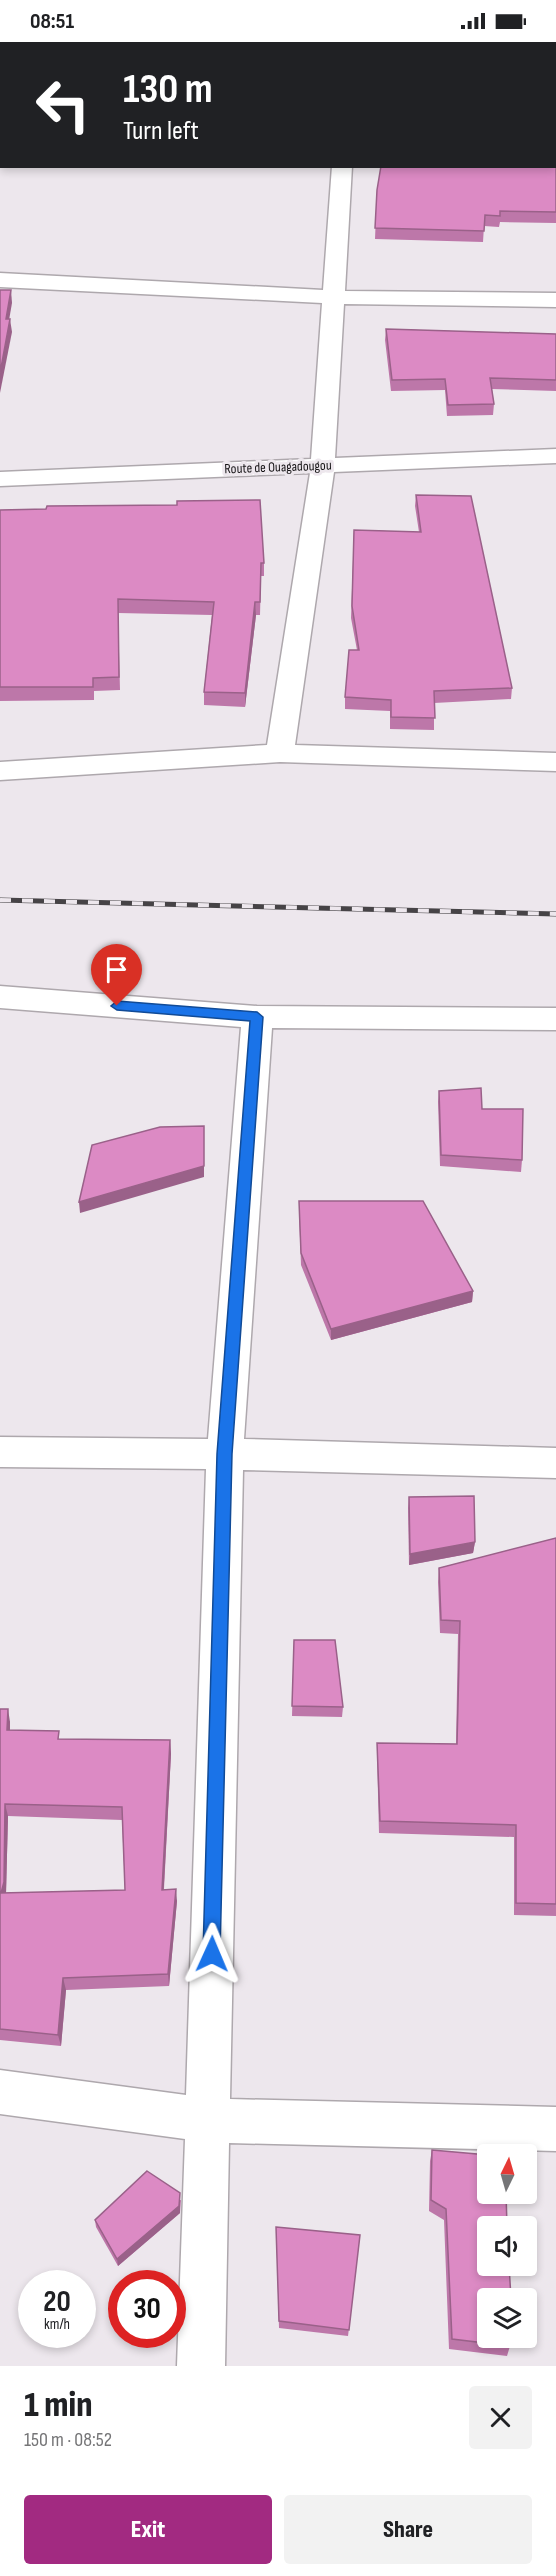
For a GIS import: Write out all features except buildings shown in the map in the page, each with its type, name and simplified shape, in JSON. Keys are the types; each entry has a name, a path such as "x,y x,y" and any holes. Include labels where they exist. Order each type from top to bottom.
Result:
{"street":[{"path":"280,753 323,465 342,168"},
{"path":"0,280 333,297 556,300"},
{"name":"Route de Ouagadougou","path":"0,479 556,456"},
{"path":"0,771 280,753 556,762"},
{"path":"0,996 257,1017 556,1019"},
{"path":"201,2366 225,1454 257,1017"},
{"path":"0,1452 225,1454 556,1463"},
{"path":"0,2092 207,2120 556,2129"}],"railway":[{"path":"0,900 556,914"}],"route":[{"path":"117,1006 257,1017 225,1454 212,1954"}]}
